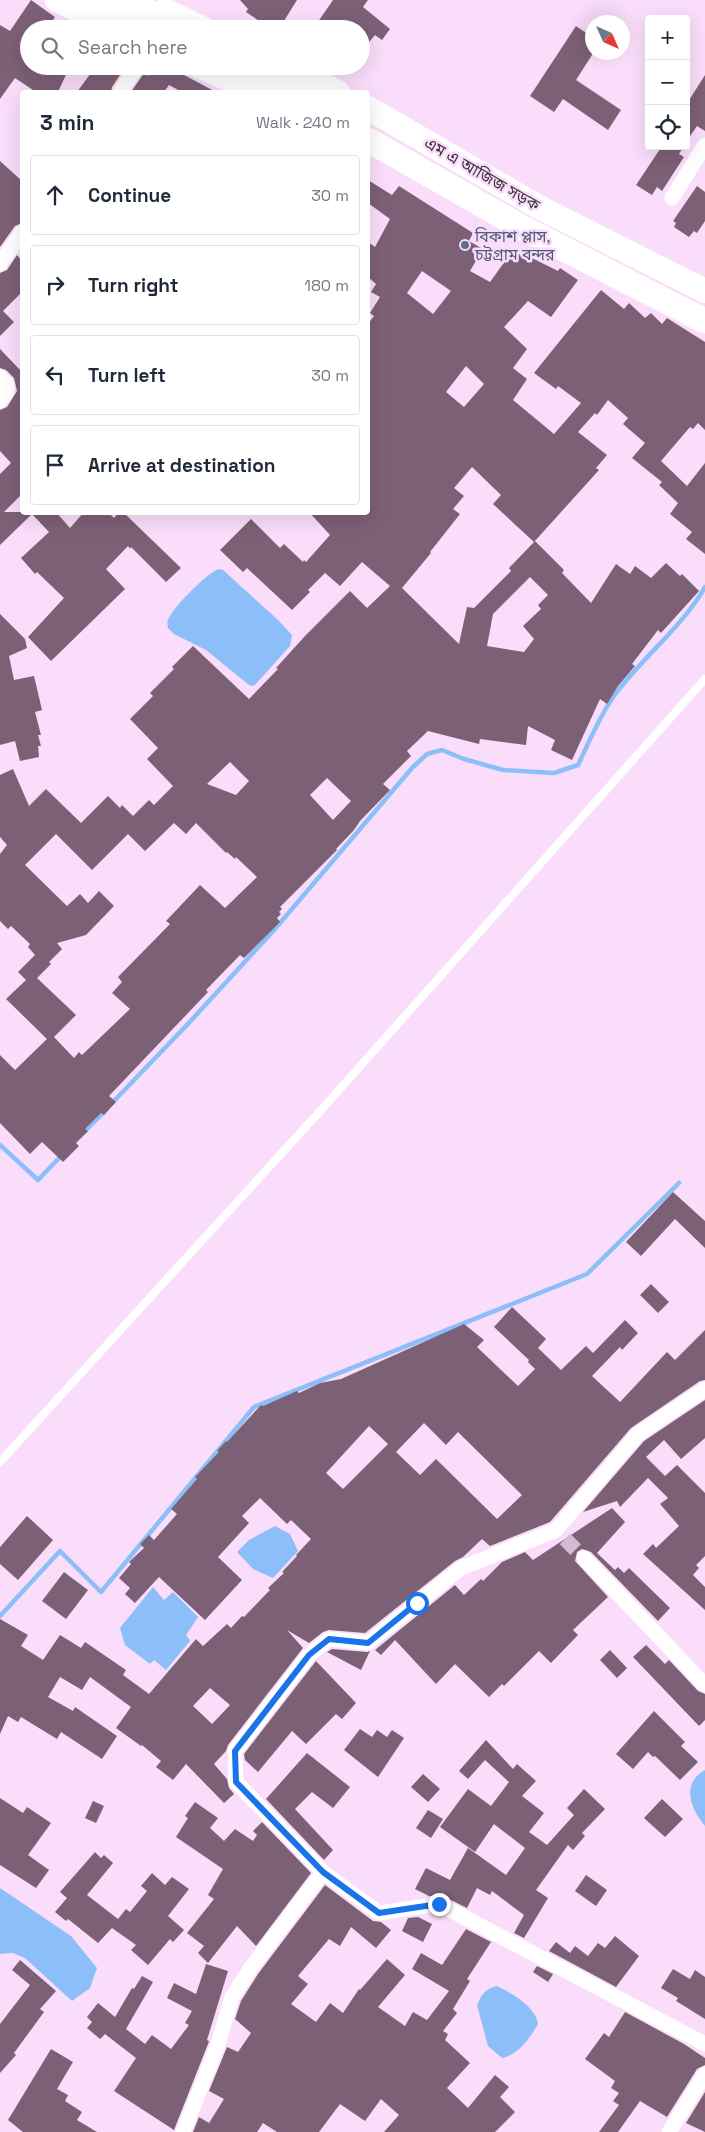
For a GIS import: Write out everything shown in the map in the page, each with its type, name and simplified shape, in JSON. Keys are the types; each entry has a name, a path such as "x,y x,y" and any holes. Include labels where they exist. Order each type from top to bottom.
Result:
{"highway":[{"path":"83,0 124,20"},
{"path":"123,0 165,20"},
{"path":"239,75 272,90"},
{"path":"281,75 312,90"},
{"path":"370,122 532,215 705,301"},
{"path":"370,141 523,228 705,320"}],"main road":[{"path":"57,0 98,20"},
{"path":"143,0 185,20"},
{"path":"219,75 252,90"},
{"path":"302,75 334,90"},
{"name":"এম এ আজিজ সড়ক","path":"370,109 537,206 705,291"},
{"path":"370,151 518,234 705,330"}],"street":[{"path":"121,90 132,75"},
{"path":"672,198 705,145"},
{"path":"0,264 20,235"},
{"path":"0,377 6,384 7,392 0,401"},
{"path":"705,1389 638,1434 561,1534 461,1568 368,1643 329,1639 309,1655 235,1751 236,1782 323,1872 379,1913 439,1904 705,2044"},
{"path":"584,1558 705,1686"},
{"path":"183,2132 217,2047 232,1997 250,1969 323,1872"},
{"path":"669,2132 705,2074"}],"lane":[{"path":"0,1462 322,1109 578,824 705,679"}],"water":[{"path":"219,569 223,570 292,635 290,646 254,686 249,685 206,650 174,634 168,628 168,619 179,604 200,582"},
{"path":"275,1526 290,1534 298,1551 273,1578 253,1569 237,1552 249,1540"},
{"path":"153,1587 164,1600 173,1592 198,1617 186,1635 190,1641 166,1670 154,1660 150,1664 125,1645 120,1628"},
{"path":"705,1770 705,1826 695,1812 690,1797 690,1789 697,1775"},
{"path":"0,1888 71,1936 97,1968 90,1988 72,2001 25,1958 13,1953 0,1954"},
{"path":"497,1986 515,1996 527,2006 536,2017 538,2024 518,2050 502,2058 488,2046 477,2005 484,1992"}],"building":[{"path":"31,0 55,17 53,20 20,20 20,75 66,75 59,90 33,90 15,78 0,99 0,25 10,31"},
{"path":"240,0 297,0 285,20 258,20 246,12 248,9"},
{"path":"333,0 368,0 363,7 390,29 382,40 375,35 370,41 370,20 319,20"},
{"path":"576,26 585,32 585,60 589,60 576,80 621,110 608,130 563,99 554,112 530,96"},
{"path":"89,75 120,75 111,90 78,90"},
{"path":"143,75 184,75 212,90 178,90 169,85 165,90 132,90"},
{"path":"705,75 705,131 697,126 690,136 690,105 690,99"},
{"path":"659,150 682,150 679,154 684,157 662,191 657,187 652,195 636,185"},
{"path":"0,161 20,179 20,224 15,226 0,247"},
{"path":"370,181 392,195 399,186 473,233 469,241 483,249 470,271 490,282 513,250 530,262 532,258 558,271 560,268 578,280 551,317 528,301 504,327 527,349 513,368 527,379 513,400 554,434 581,403 558,386 556,389 534,373 601,290 624,309 629,303 645,318 651,313 662,324 667,318 705,342 705,430 698,423 693,429 690,427 661,461 687,486 705,463 705,554 686,539 692,532 670,514 678,503 659,485 662,482 632,458 645,443 623,424 628,418 608,400 597,415 595,413 578,432 607,455 596,468 599,470 534,542 493,504 501,495 472,467 454,488 464,496 453,509 460,514 402,588 459,644 467,607 474,608 511,571 509,568 535,541 564,570 562,573 591,603 616,564 630,574 635,566 651,578 666,563 680,576 682,574 699,591 661,633 658,630 632,664 635,666 618,686 607,704 600,699 572,760 551,750 555,740 528,726 526,745 480,739 479,744 428,731 407,751 411,756 383,784 390,790 360,821 337,850 280,907 282,909 279,912 281,914 277,918 280,922 244,958 240,955 206,990 208,992 109,1096 116,1102 104,1115 101,1113 85,1129 88,1131 76,1143 79,1146 63,1162 42,1142 30,1154 0,1123 0,1055 15,1070 47,1039 6,999 26,980 18,972 35,955 28,947 30,944 11,926 8,929 0,921 0,854 7,845 0,837 0,775 13,769 29,806 46,789 81,823 108,796 120,808 122,805 133,816 149,800 154,805 173,786 147,759 158,748 130,719 153,696 150,693 174,669 172,667 193,646 249,699 278,669 276,668 305,636 350,591 367,608 390,586 362,562 340,586 325,573 292,610 247,568 243,572 220,550 251,519 280,548 284,544 303,562 304,560 306,562 330,535 312,515 370,515 370,321 374,316 370,313 380,297 371,292 376,284 370,279 370,243 375,247 390,219 370,204","holes":["422,271 451,291 433,314 407,293","466,366 484,384 464,407 446,392","530,577 548,595 538,605 541,609 523,626 534,639 524,652 487,646 493,614","230,762 249,781 236,795 207,784","327,778 351,801 333,820 310,795","174,823 186,834 196,823 226,853 235,859 236,857 257,877 225,908 200,885 166,921 170,924 118,977 122,982 112,993 130,1009 82,1055 79,1052 74,1058 54,1037 76,1015 37,978 62,949 57,943 86,935 114,906 99,891 88,903 80,894 67,906 25,865 56,834 92,870 128,834 145,851"]},
{"path":"697,186 705,192 705,221 697,233 694,231 689,237 674,227 676,223 673,221"},
{"path":"17,255 20,259 20,294 3,311 14,322 0,336 0,273 7,270"},
{"path":"0,349 20,370 20,496 4,512 20,512 20,515 31,515 0,545 0,474 11,463 0,451 0,410 7,407 17,391 14,378 6,370 0,368"},
{"path":"33,515 59,515 70,528 81,515 111,515 114,518 116,515 126,515 181,568 166,582 128,546 106,569 125,589 51,661 28,637 64,598 37,572 35,574 21,558 49,532"},
{"path":"0,614 25,639 27,648 9,656 14,680 34,676 42,710 35,712 41,735 38,735 41,746 38,746 39,757 20,761 15,741 0,745"},
{"path":"673,1192 705,1221 705,1248 675,1219 641,1256 626,1242"},
{"path":"651,1284 669,1302 658,1313 640,1295"},
{"path":"512,1307 546,1339 538,1348 561,1370 586,1346 593,1353 625,1320 638,1333 622,1350 620,1347 592,1376 620,1402 667,1352 675,1360 705,1330 705,1380 700,1381 631,1428 550,1522 490,1546 482,1539 463,1557 455,1561 365,1633 329,1630 323,1632 309,1643 287,1630 303,1648 228,1745 226,1751 214,1764 227,1779 229,1788 234,1794 224,1803 186,1764 173,1780 156,1767 161,1761 142,1745 116,1728 131,1707 90,1677 82,1690 60,1677 48,1697 73,1711 75,1707 117,1736 102,1759 61,1732 57,1739 21,1717 18,1722 8,1716 0,1734 0,1619 28,1635 21,1646 43,1660 60,1635 81,1648 85,1642 126,1670 123,1675 149,1694 196,1639 203,1646 227,1624 231,1628 242,1616 244,1617 270,1590 268,1588 284,1573 282,1572 311,1539 291,1520 287,1524 260,1498 242,1516 249,1523 218,1557 242,1580 205,1620 159,1577 135,1603 125,1594 130,1588 119,1578 131,1564 129,1562 144,1548 140,1544 149,1535 154,1540 177,1514 171,1509 226,1441 261,1405 263,1406 297,1391 299,1393 320,1383 341,1379 464,1324 484,1340 477,1347 518,1386 535,1369 528,1362 529,1360 494,1327","holes":["424,1423 446,1445 458,1432 522,1495 497,1519 436,1459 420,1475 396,1452","369,1426 388,1444 343,1489 326,1473","210,1688 230,1705 212,1724 193,1706"]},
{"path":"705,1400 705,1438 681,1459 664,1440 646,1457 665,1476 677,1465 705,1493 705,1556 696,1565 699,1568 693,1575 705,1587 705,1610 643,1554 653,1544 656,1548 679,1526 660,1504 668,1498 648,1478 620,1507 617,1501 583,1512 644,1441"},
{"path":"612,1508 625,1522 597,1553 615,1570 618,1567 624,1573 629,1568 670,1608 658,1621 591,1552 582,1549 577,1552 575,1561 608,1597 573,1630 578,1635 551,1663 539,1651 504,1686 502,1684 489,1697 455,1664 436,1684 395,1640 381,1655 375,1650 455,1585 464,1595 481,1579 483,1581 502,1562 525,1552 533,1560"},
{"path":"27,1516 53,1540 18,1580 0,1564 0,1547"},
{"path":"64,1572 88,1590 66,1619 42,1601"},
{"path":"646,1645 665,1664 669,1660 698,1691 705,1694 705,1720 699,1726 633,1657"},
{"path":"332,1649 370,1651 361,1670 327,1652"},
{"path":"610,1650 627,1668 617,1678 600,1660"},
{"path":"316,1661 356,1703 342,1719 336,1714 306,1744 292,1731 258,1772 245,1760 244,1754"},
{"path":"654,1711 685,1742 681,1746 698,1762 680,1780 655,1756 653,1757 648,1752 633,1769 616,1754"},
{"path":"360,1729 372,1737 377,1730 387,1737 392,1730 404,1738 378,1777 344,1750"},
{"path":"486,1740 513,1769 517,1764 536,1781 522,1796 544,1813 529,1832 547,1845 574,1815 567,1808 584,1789 605,1809 582,1833 585,1836 573,1850 568,1845 536,1890 548,1898 524,1938 514,1933 524,1915 492,1891 490,1895 477,1888 467,1908 443,1896 429,1896 415,1889 426,1868 450,1880 468,1848 506,1875 525,1848 494,1824 475,1852 440,1827 468,1789 491,1806 509,1782 485,1760 468,1779 459,1771"},
{"path":"307,1753 350,1787 333,1808 312,1792 295,1809 333,1850 324,1860 266,1799"},
{"path":"423,1774 440,1789 428,1802 411,1787"},
{"path":"0,1798 23,1813 27,1807 51,1823 28,1855 49,1870 36,1888 0,1865"},
{"path":"662,1799 683,1819 665,1837 644,1818"},
{"path":"93,1801 104,1806 96,1823 85,1818"},
{"path":"195,1802 218,1818 210,1828 224,1841 235,1829 253,1841 257,1835 253,1831 262,1822 311,1873 256,1946 237,1926 208,1963 198,1953 204,1946 187,1933 214,1899 208,1895 223,1869 176,1837 188,1818 185,1816"},
{"path":"428,1810 443,1819 431,1838 416,1828"},
{"path":"95,1852 101,1858 104,1855 113,1863 87,1895 118,1919 126,1909 130,1912 147,1891 141,1886 152,1873 165,1885 172,1877 189,1889 168,1916 184,1930 173,1942 170,1939 148,1965 131,1950 136,1945 112,1928 98,1943 68,1919 66,1921 55,1912 67,1898 60,1892"},
{"path":"586,1875 607,1890 596,1906 575,1891"},
{"path":"325,1885 373,1921 381,1922 391,1930 376,1948 351,1927 340,1946 329,1939 298,1976 308,1984 291,2004 316,2022 330,2003 343,2013 359,1989 387,1959 405,1975 378,2007 405,2026 413,2012 427,2020 449,1991 412,1969 421,1953 442,1965 466,1929 491,1942 467,1979 470,1981 453,2009 457,2013 443,2031 448,2034 445,2040 470,2063 447,2088 468,2108 495,2075 509,2087 500,2097 515,2112 495,2132 384,2132 399,2115 381,2099 365,2121 340,2104 319,2132 277,2132 263,2123 257,2132 193,2132 199,2117 209,2123 224,2099 209,2091 227,2047 238,2052 251,2033 235,2019 241,2001 258,1974"},
{"path":"418,1917 432,1924 423,1942 402,1931 408,1918"},
{"path":"615,1936 639,1956 616,1987 549,1951 556,1942 570,1953 575,1946 588,1956 598,1943 605,1948"},
{"path":"20,1960 56,1991 40,2009 44,2012 14,2053 16,2055 0,2073 0,2024 30,1985 12,1970"},
{"path":"206,1964 228,1971 207,2040 209,2041 208,2044 174,2130 114,2091 136,2058 105,2034 100,2039 87,2028 92,2022 87,2017 98,2003 115,2017 132,1988 134,1989 142,1976 153,1982 126,2029 145,2044 152,2035 171,2049 189,2025 185,2023 192,2011 167,1998 174,1983 196,1994"},
{"path":"537,1966 553,1974 548,1982 533,1972"},
{"path":"673,1969 690,1979 695,1970 705,1977 705,2019 676,2001 678,1998 661,1988"},
{"path":"625,2012 684,2044 705,2058 705,2065 697,2069 667,2117 640,2101 618,2132 599,2132 619,2105 613,2101 619,2093 611,2088 615,2081 585,2059 604,2033 609,2037"},
{"path":"51,2049 73,2062 57,2089 68,2095 65,2101 82,2112 77,2120 97,2132 23,2132 8,2120"},
{"path":"705,2092 705,2132 686,2123"}],"waterway":[{"path":"111,1104 274,930 412,768 427,754 442,750 464,759 503,770 554,773 578,765 600,719 616,693 696,602 705,587"},
{"path":"83,1133 106,1110"},
{"path":"0,1145 38,1180 62,1155"},
{"path":"0,1616 60,1551 101,1592 254,1407 587,1274 679,1183"}],"tunnel":[{"path":"565,1539 584,1558"}],"place":[{"name":"বিকাশ প্লাস, চট্টগ্রাম বন্দর","path":"465,245"}],"route":[{"path":"417,1603 368,1643 329,1639 309,1655 235,1751 236,1782 323,1872 379,1913 439,1904"}]}
